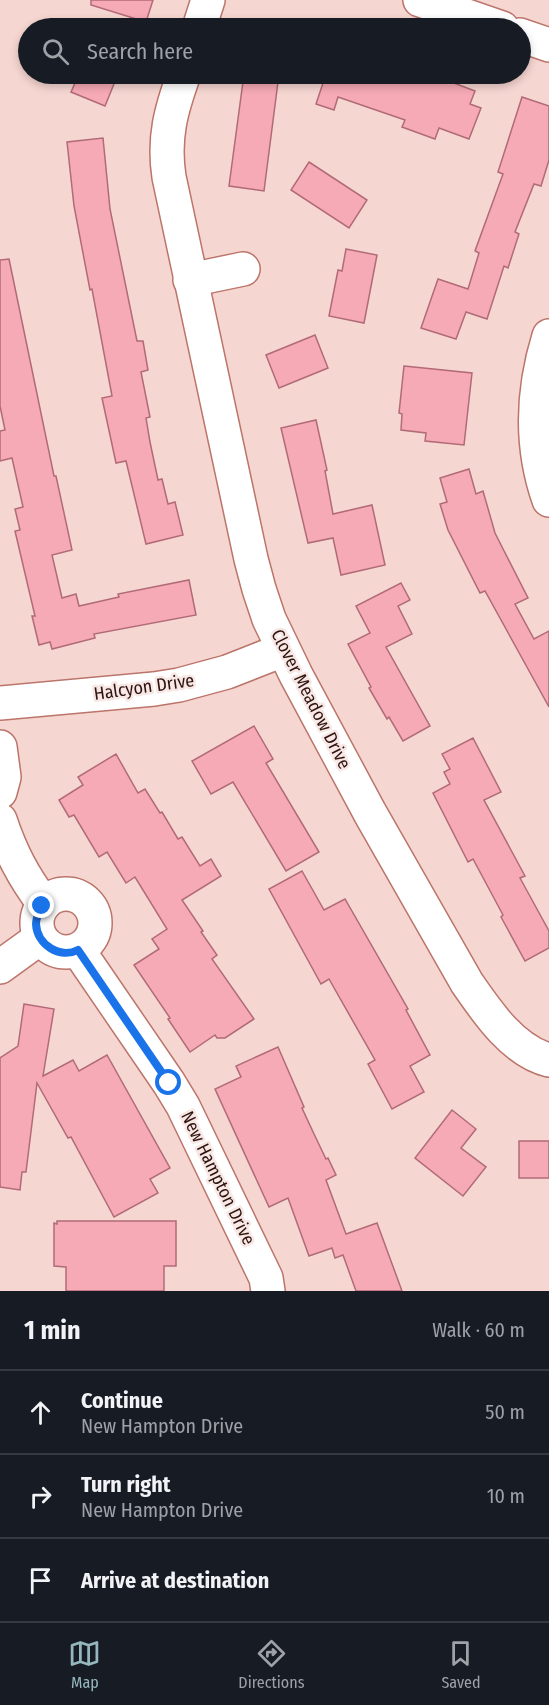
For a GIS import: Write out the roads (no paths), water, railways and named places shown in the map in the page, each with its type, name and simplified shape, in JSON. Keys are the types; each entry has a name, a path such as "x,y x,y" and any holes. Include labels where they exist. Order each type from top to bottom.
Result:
{"street":[{"path":"202,18 208,0"},
{"path":"420,0 473,18"},
{"path":"531,39 549,45"},
{"name":"Clover Meadow Drive","path":"180,84 171,111 166,161 253,569 269,619 283,650 365,803 467,983 478,1000 521,1047 549,1060"},
{"path":"190,280 243,269"},
{"path":"549,336 539,372 534,416 538,460 549,500"},
{"name":"Halcyon Drive","path":"0,703 179,685 227,672 283,650"},
{"path":"0,747 4,777 0,792"},
{"path":"0,820 14,857 26,880 44,904"},
{"path":"68,894 87,902 96,920 95,930 84,947 66,953 48,947 40,938 36,923 44,904 48,899 68,894"},
{"path":"0,967 40,938"},
{"name":"New Hampton Drive","path":"78,950 183,1106 266,1278 268,1291"}]}
